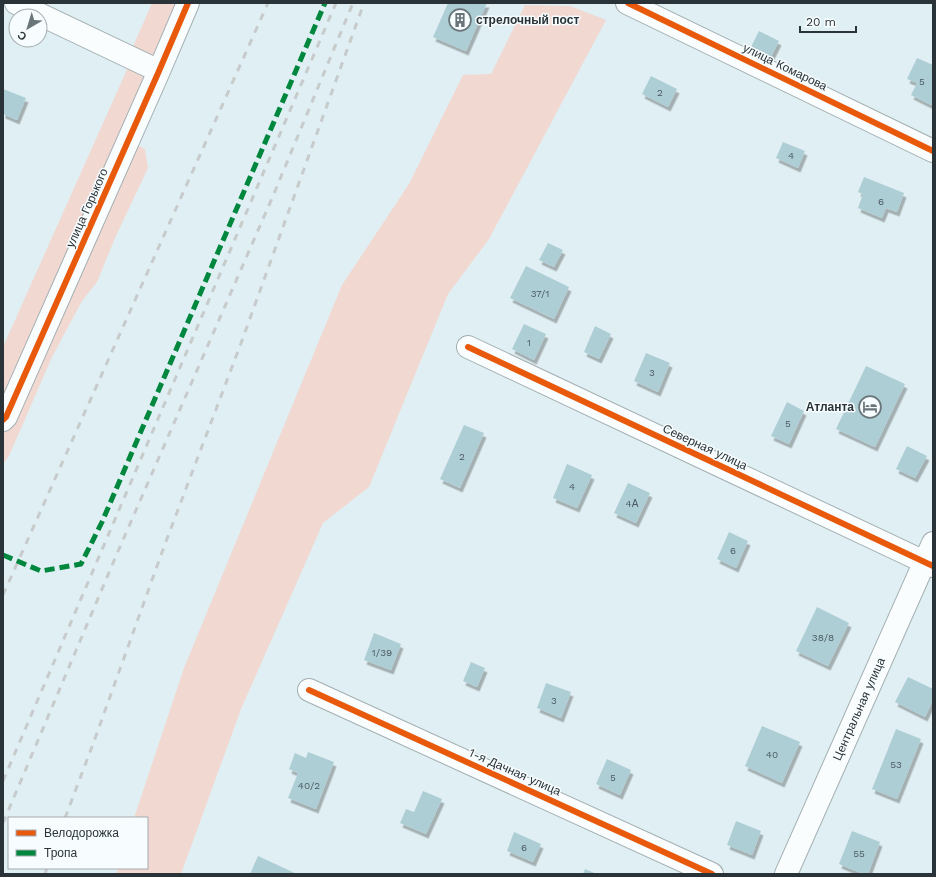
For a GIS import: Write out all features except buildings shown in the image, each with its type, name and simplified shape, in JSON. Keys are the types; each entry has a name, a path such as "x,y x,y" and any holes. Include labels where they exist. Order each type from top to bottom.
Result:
{"street":[{"path":"16,3 159,71"},
{"name":"улица Горького","path":"3,420 6,417 188,3"},
{"name":"улица Комарова","path":"628,3 933,151"},
{"name":"Северная улица","path":"468,347 930,557"},
{"name":"Центральная улица","path":"786,874 930,557"},
{"name":"1-я Дачная улица","path":"309,690 712,874"}],"shaded area":[{"path":"152,3 180,3 156,60 132,49"},
{"path":"525,5 570,6 606,20 489,239 448,294 369,487 323,523 241,709 181,874 116,874 118,869 148,869 148,817 134,817 184,668 342,285 409,184 463,75 491,74"},
{"path":"129,65 151,73 3,409 3,347"},
{"path":"133,143 145,149 148,168 115,238 97,282 82,301 52,357 9,456 3,464 3,429"}],"railway":[{"path":"3,595 268,3"},
{"path":"3,781 336,3"},
{"path":"3,823 116,556 273,196 353,3"},
{"path":"65,817 165,544 240,346 364,3"},
{"path":"45,874 47,869"}],"marked path":[{"path":"3,555 41,571 81,564 102,522 325,3"}],"cycle path":[{"path":"3,420 6,417 188,3"},
{"path":"628,3 933,151"},
{"path":"468,347 933,566"},
{"path":"309,690 712,874"}],"place":[{"name":"стрелочный пост","path":"460,20"},
{"name":"Атланта","path":"870,407"}]}
